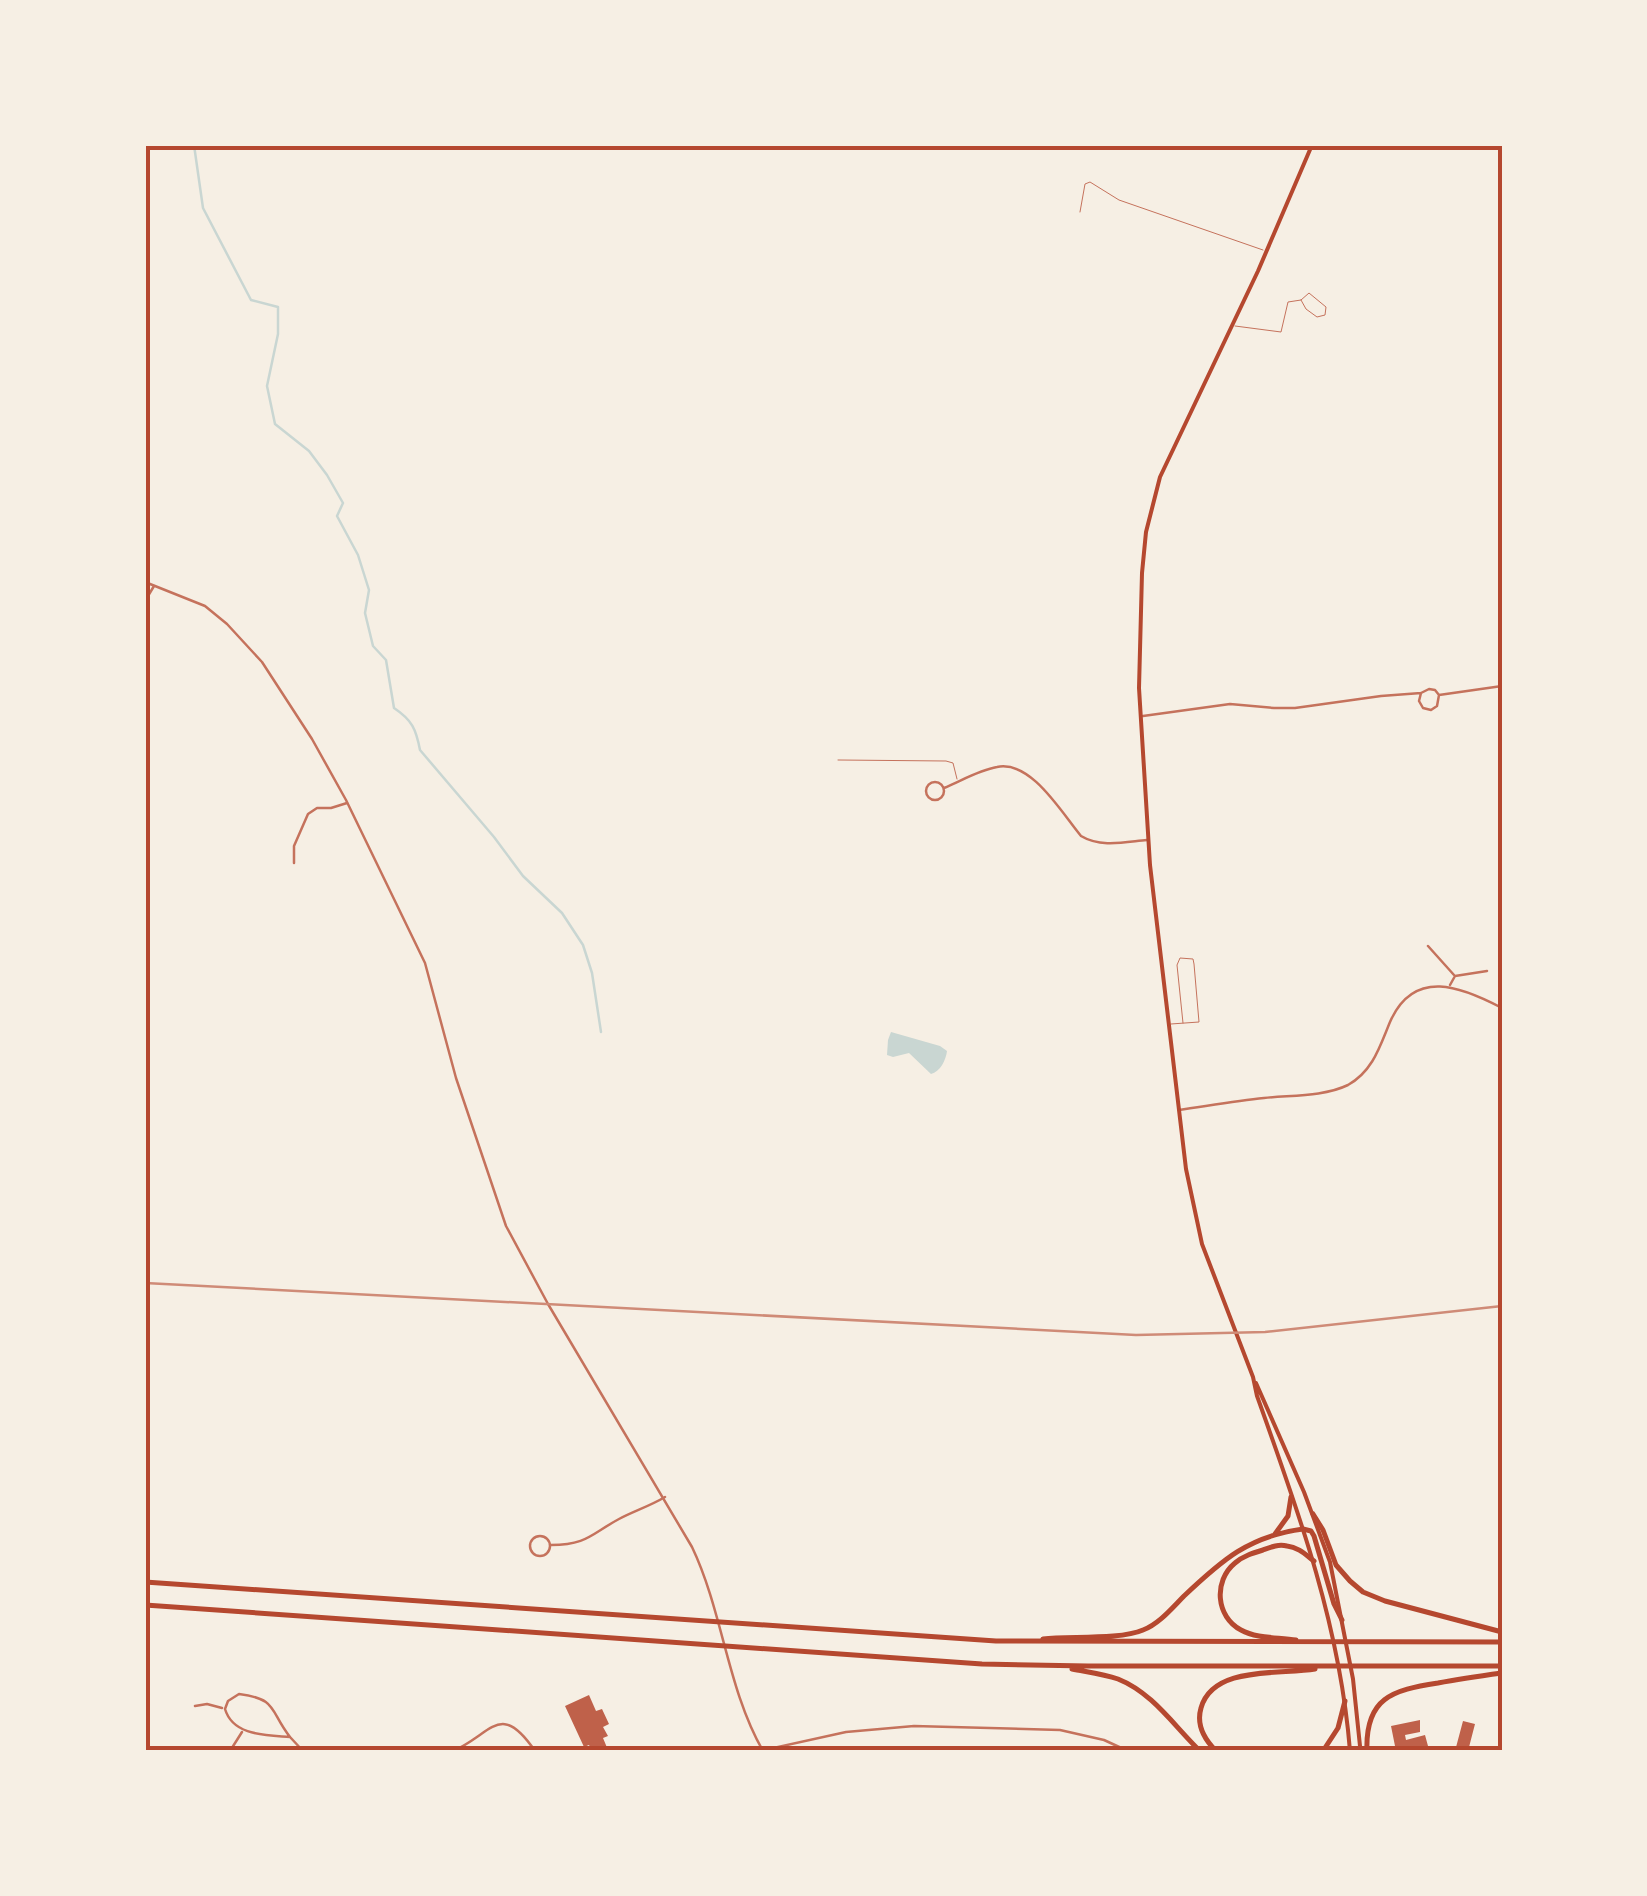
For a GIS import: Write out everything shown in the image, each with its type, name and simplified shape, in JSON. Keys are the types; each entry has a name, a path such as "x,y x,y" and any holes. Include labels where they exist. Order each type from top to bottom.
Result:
{"highway":[{"path":"1272,1538 1286,1520 1292,1497"},
{"path":"1313,1514 1336,1565 1363,1592 1385,1602 1502,1632"},
{"path":"1020,1642 1132,1634 1158,1622 1228,1556 1304,1529 1314,1536 1342,1620"},
{"path":"1314,1561 1298,1549 1286,1546 1249,1554 1226,1572 1220,1597 1228,1619 1245,1632 1319,1642"},
{"path":"145,1582 1020,1642 1502,1642"},
{"path":"145,1605 904,1660 1054,1666 1502,1669"},
{"path":"1054,1666 1110,1676 1135,1688 1152,1700 1200,1751"},
{"path":"1216,1751 1204,1736 1200,1716 1206,1697 1218,1685 1243,1676 1332,1666"},
{"path":"1362,1750 1371,1718 1392,1693 1502,1669"},
{"path":"1322,1751 1338,1728 1345,1701"}],"main road":[{"path":"1312,145 1267,252 1200,388 1156,490 1142,572 1139,670 1149,840 1188,1183 1198,1228 1314,1561 1342,1680 1350,1751"},
{"path":"1252,1377 1330,1562 1353,1679 1362,1750"},
{"path":"1272,1440 1280,1436"}],"street":[{"path":"145,582 205,606 262,662 294,709 347,803 425,963 456,1078 503,1218 548,1304 696,1554 749,1723 762,1751 846,1732 930,1726 1060,1730 1104,1740 1128,1751"},
{"path":"145,601 154,586"},
{"path":"1141,716 1230,704 1288,708 1429,689 1439,695 1502,686"},
{"path":"1421,693 1420,704 1429,710 1438,704 1439,695"},
{"path":"944,788 1000,766 1019,768 1039,784 1086,839 1102,843 1149,840"},
{"path":"294,863 294,846 308,814 317,808 347,803"},
{"path":"1428,946 1454,976"},
{"path":"1454,976 1487,971"},
{"path":"1450,986 1454,976"},
{"path":"1178,1110 1325,1092 1351,1083 1374,1060 1395,1012 1408,996 1422,988 1450,986 1502,1008"},
{"path":"551,1545 582,1541 665,1497"},
{"path":"540,1535 548,1538 551,1545 541,1556 530,1546 540,1535"},
{"path":"290,1737 243,1730 228,1718 228,1701 239,1694 265,1700 303,1751"},
{"path":"194,1706 208,1704 225,1709"},
{"path":"453,1751 502,1723 511,1726 535,1751"},
{"path":"230,1751 243,1730"}],"lane":[{"path":"1080,212 1087,181 1120,200 1267,252"},
{"path":"1231,326 1281,332 1288,302 1310,294 1326,306 1326,316 1317,317 1300,300"},
{"path":"838,760 946,761 953,763 958,782"},
{"path":"1168,1024 1200,1022 1194,964 1190,958 1180,958 1177,965 1182,1023"}],"shaded area":[{"path":"891,1032 940,1046 947,1051 942,1065 931,1074 909,1053 887,1055"}],"building":[{"path":"589,1695 596,1711 602,1709 609,1724 603,1727 608,1736 603,1738 606,1751 584,1747 565,1706"},
{"path":"1420,1720 1420,1732 1405,1735 1406,1740 1425,1735 1428,1746 1421,1747 1421,1751 1396,1751 1391,1726"},
{"path":"1463,1721 1475,1724 1468,1751 1455,1751"}],"waterway":[{"path":"194,145 203,208 251,300 278,307 278,334 267,386 275,424 309,451 343,503 337,516 358,555 369,590 365,613 373,646 386,660 394,708 412,726 420,750 523,876 562,913 583,945 592,973 601,1032"}],"railway":[{"path":"145,1283 1136,1335 1265,1332 1502,1306"}]}
